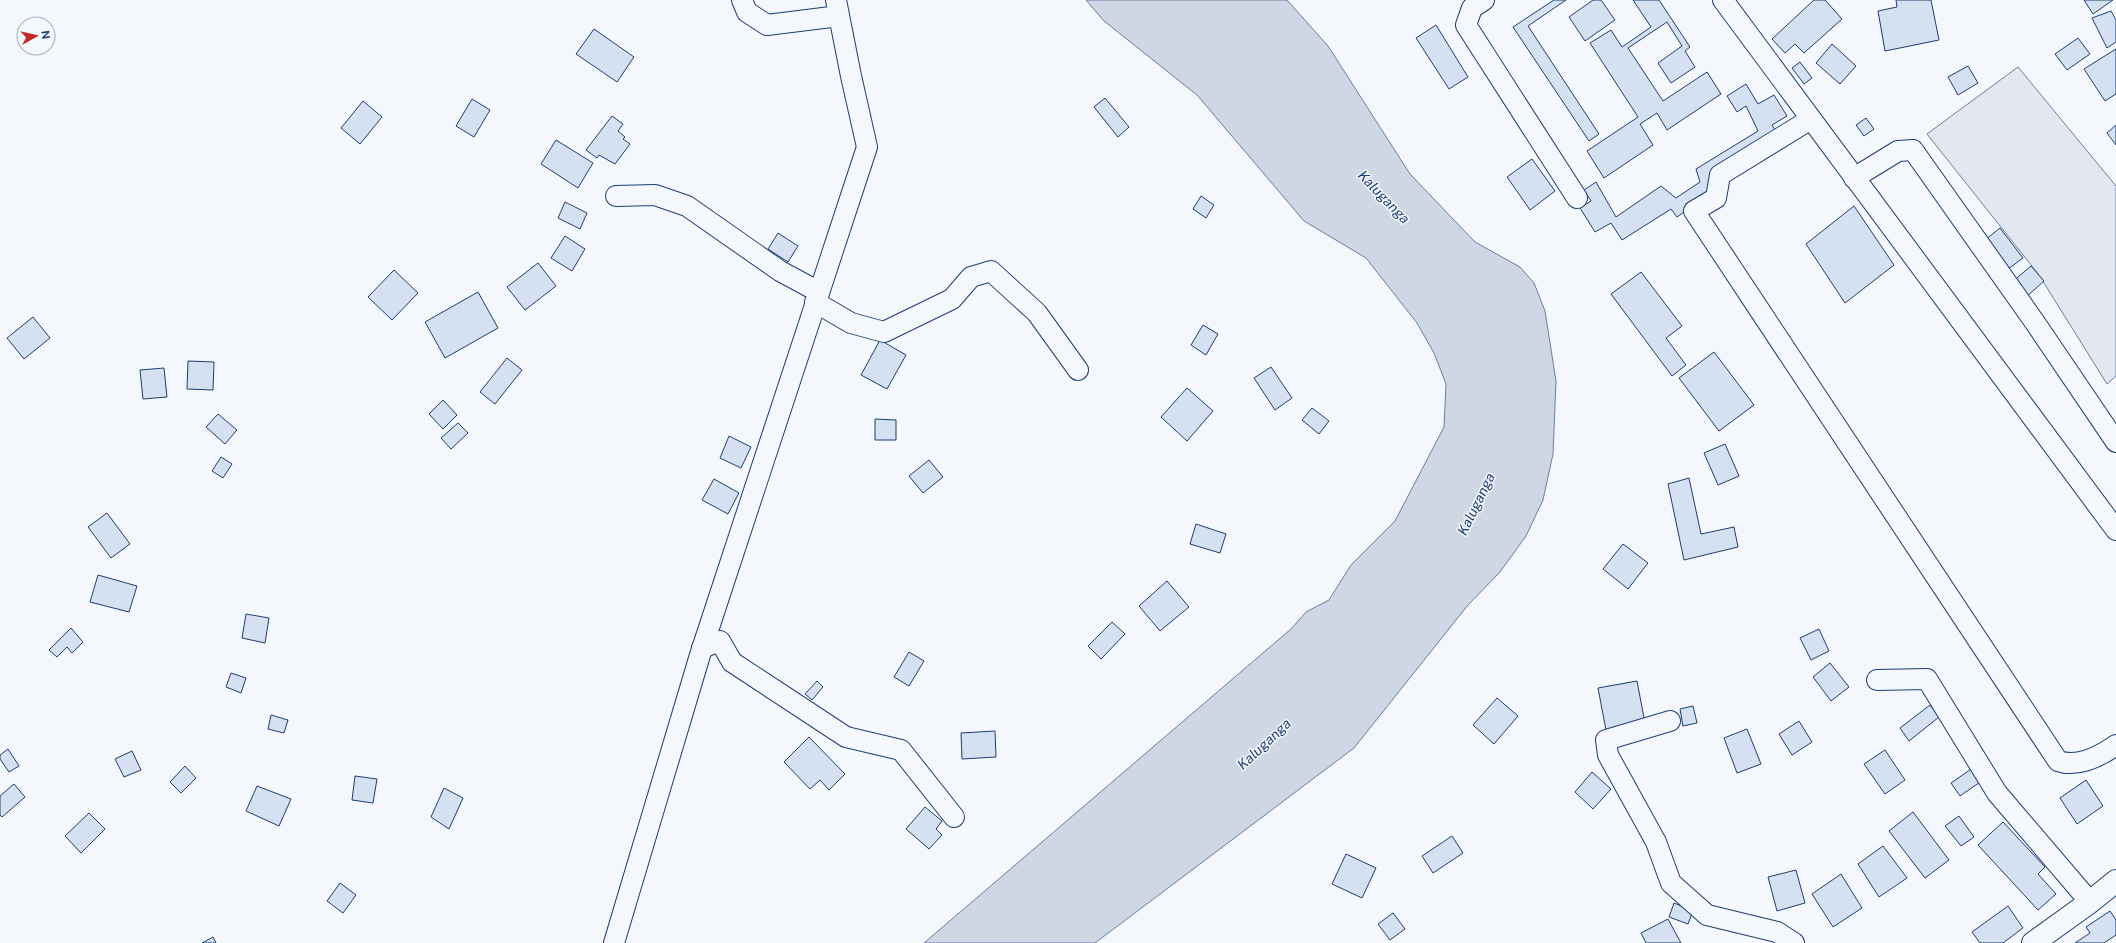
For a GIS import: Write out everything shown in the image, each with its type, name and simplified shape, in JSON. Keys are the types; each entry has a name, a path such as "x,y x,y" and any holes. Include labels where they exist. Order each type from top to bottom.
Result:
{"highway":[{"path":"2034,943 2116,881"}],"street":[{"path":"614,943 702,648 866,147 838,8 767,25 747,12 742,0"},
{"path":"1484,0 1472,8 1466,25 1577,198"},
{"path":"1723,0 2116,530"},
{"path":"1811,119 1720,175 1716,198 1694,211 2058,761 2069,765 2100,756 2116,745"},
{"path":"1854,178 1898,151 1913,150 2036,324 2116,442"},
{"path":"616,196 655,195 687,206 817,297 851,323 884,332 952,299 971,277 991,271 1037,313 1078,370"},
{"path":"702,648 720,641 732,662 846,738 901,750 954,817"},
{"path":"1877,680 1927,679 1997,793 2090,902"},
{"path":"1670,721 1606,740 1608,755 1656,842 1671,883 1707,915 1777,932 1794,943"}],"shaded area":[{"path":"2018,67 2116,186 2116,376 2107,384 2039,275 1927,134"}],"water":[{"name":"Kaluganga","path":"1086,0 1287,0 1328,46 1410,174 1475,242 1520,267 1534,283 1545,311 1556,381 1553,454 1543,500 1526,536 1500,572 1468,605 1354,748 1095,943 924,943 1291,629 1306,612 1329,600 1351,565 1395,521 1444,427 1446,384 1434,353 1417,323 1366,258 1304,221 1197,95 1104,21"}],"building":[{"path":"1554,0 1566,0 1528,26 1599,134 1589,141 1513,27"},
{"path":"1593,0 1601,0 1615,20 1585,41 1569,17"},
{"path":"1633,0 1659,0 1690,47 1685,51 1695,67 1671,83 1658,63 1682,46 1667,22 1628,48 1663,101 1707,72 1721,94 1667,130 1657,113 1640,124 1653,145 1604,178 1587,151 1638,117 1590,43 1611,30 1622,47 1651,27"},
{"path":"1814,0 1825,0 1842,19 1804,53 1795,44 1785,53 1772,39"},
{"path":"1896,0 1931,0 1939,40 1885,51 1878,11 1897,7"},
{"path":"2084,0 2113,0 2093,14"},
{"path":"2111,11 2116,20 2116,42 2107,48 2092,18"},
{"path":"1436,25 1468,77 1449,89 1416,38"},
{"path":"594,29 634,57 617,82 576,54"},
{"path":"2078,38 2090,54 2067,70 2055,54"},
{"path":"1832,44 1856,66 1840,84 1816,63"},
{"path":"2116,49 2116,94 2105,101 2084,69"},
{"path":"1800,62 1812,78 1804,84 1792,68"},
{"path":"1968,66 1978,83 1958,95 1948,77"},
{"path":"1746,84 1758,104 1774,95 1787,116 1772,125 1776,131 1713,191 1677,217 1671,209 1622,240 1611,223 1595,232 1580,208 1591,201 1584,190 1596,182 1616,217 1661,186 1676,198 1700,182 1696,169 1758,131 1746,106 1737,112 1727,96"},
{"path":"1105,98 1129,127 1118,137 1094,107"},
{"path":"472,99 490,110 474,137 456,126"},
{"path":"363,101 382,117 360,144 341,128"},
{"path":"612,116 623,124 618,131 625,137 623,139 630,144 615,164 599,155 597,158 586,150"},
{"path":"1866,118 1874,129 1864,136 1856,125"},
{"path":"2116,125 2116,145 2107,133"},
{"path":"556,140 593,163 578,188 541,164"},
{"path":"1532,159 1555,191 1530,210 1507,177"},
{"path":"1201,196 1214,205 1206,218 1193,209"},
{"path":"565,202 587,213 580,229 558,218"},
{"path":"1854,206 1894,265 1845,303 1806,244"},
{"path":"2000,228 2023,258 2008,269 1985,240"},
{"path":"778,233 798,246 788,262 768,249"},
{"path":"565,236 585,249 572,271 551,258"},
{"path":"538,263 556,286 525,310 507,287"},
{"path":"2031,266 2044,281 2025,298 2012,282"},
{"path":"394,270 418,293 392,320 368,297"},
{"path":"1641,272 1682,326 1666,338 1686,365 1672,376 1611,294"},
{"path":"478,292 498,328 445,358 425,322"},
{"path":"33,317 50,338 24,359 7,338"},
{"path":"1203,325 1218,334 1206,355 1191,345"},
{"path":"880,340 906,355 887,389 861,375"},
{"path":"1714,352 1754,405 1719,431 1679,378"},
{"path":"507,358 522,370 495,404 480,392"},
{"path":"188,361 214,362 213,390 187,389"},
{"path":"1271,367 1292,398 1275,410 1254,378"},
{"path":"164,368 167,397 143,399 140,370"},
{"path":"1187,388 1213,411 1187,441 1161,417"},
{"path":"443,400 457,415 443,429 429,414"},
{"path":"1312,408 1329,421 1319,434 1302,420"},
{"path":"218,414 237,430 225,444 206,427"},
{"path":"875,419 896,420 896,440 875,440"},
{"path":"458,423 468,433 451,449 441,438"},
{"path":"729,436 751,447 741,468 720,458"},
{"path":"1725,444 1739,476 1718,485 1704,453"},
{"path":"221,457 232,464 223,478 212,471"},
{"path":"929,460 943,477 923,493 909,476"},
{"path":"1689,478 1701,534 1734,527 1738,547 1684,560 1668,484"},
{"path":"714,479 739,493 728,514 702,500"},
{"path":"107,513 130,544 111,558 88,527"},
{"path":"1196,524 1226,534 1220,553 1190,544"},
{"path":"1623,544 1648,563 1628,589 1603,569"},
{"path":"98,575 137,586 129,612 90,602"},
{"path":"1167,581 1189,607 1160,631 1139,606"},
{"path":"246,614 269,618 265,643 242,638"},
{"path":"1112,622 1125,634 1101,659 1088,646"},
{"path":"71,628 83,642 72,653 67,647 57,657 49,650"},
{"path":"1819,629 1829,651 1811,660 1800,638"},
{"path":"909,652 924,661 909,686 894,677"},
{"path":"1830,663 1849,687 1831,701 1813,677"},
{"path":"231,673 246,678 241,693 226,687"},
{"path":"817,681 823,687 812,700 805,694"},
{"path":"1637,681 1645,723 1606,730 1598,688"},
{"path":"1497,698 1518,716 1494,744 1473,725"},
{"path":"1930,705 1939,717 1909,741 1900,728"},
{"path":"1693,706 1697,723 1683,726 1680,709"},
{"path":"271,715 288,720 284,733 268,729"},
{"path":"1799,721 1812,742 1792,755 1779,734"},
{"path":"1747,729 1761,764 1737,773 1724,738"},
{"path":"995,731 996,757 962,759 961,733"},
{"path":"809,737 845,774 829,790 820,780 810,789 784,762"},
{"path":"8,749 19,766 9,772 0,759 0,755"},
{"path":"1885,750 1905,780 1885,794 1864,764"},
{"path":"132,751 141,770 124,777 115,759"},
{"path":"1977,765 1986,778 1960,796 1951,783"},
{"path":"185,766 196,778 181,793 170,782"},
{"path":"1592,772 1611,789 1593,809 1575,792"},
{"path":"355,776 377,779 373,803 352,800"},
{"path":"2086,780 2103,806 2077,824 2060,798"},
{"path":"14,784 25,797 2,817 0,815 0,796"},
{"path":"257,786 291,799 279,826 246,811"},
{"path":"444,788 463,798 449,829 431,817"},
{"path":"925,807 942,821 936,829 942,835 929,849 906,829"},
{"path":"1913,812 1949,860 1925,878 1889,831"},
{"path":"89,813 105,829 81,853 65,836"},
{"path":"1959,816 1974,837 1961,846 1945,826"},
{"path":"2003,822 2045,867 2038,874 2056,894 2038,910 1978,845"},
{"path":"1452,836 1463,853 1433,873 1422,856"},
{"path":"1883,846 1907,878 1879,897 1858,864"},
{"path":"1346,854 1376,868 1362,898 1332,884"},
{"path":"1796,870 1805,903 1777,911 1768,877"},
{"path":"1841,874 1862,908 1833,927 1812,894"},
{"path":"340,883 356,895 343,913 327,901"},
{"path":"1674,903 1693,911 1688,924 1669,917"},
{"path":"2008,906 2023,928 2003,943 1980,943 1972,932"},
{"path":"2110,911 2116,920 2116,935 2104,943 2075,943 2090,933 2086,927"},
{"path":"1393,913 1405,929 1390,940 1378,924"},
{"path":"1668,919 1681,943 1646,943 1641,933"},
{"path":"213,937 216,943 202,943"}]}
